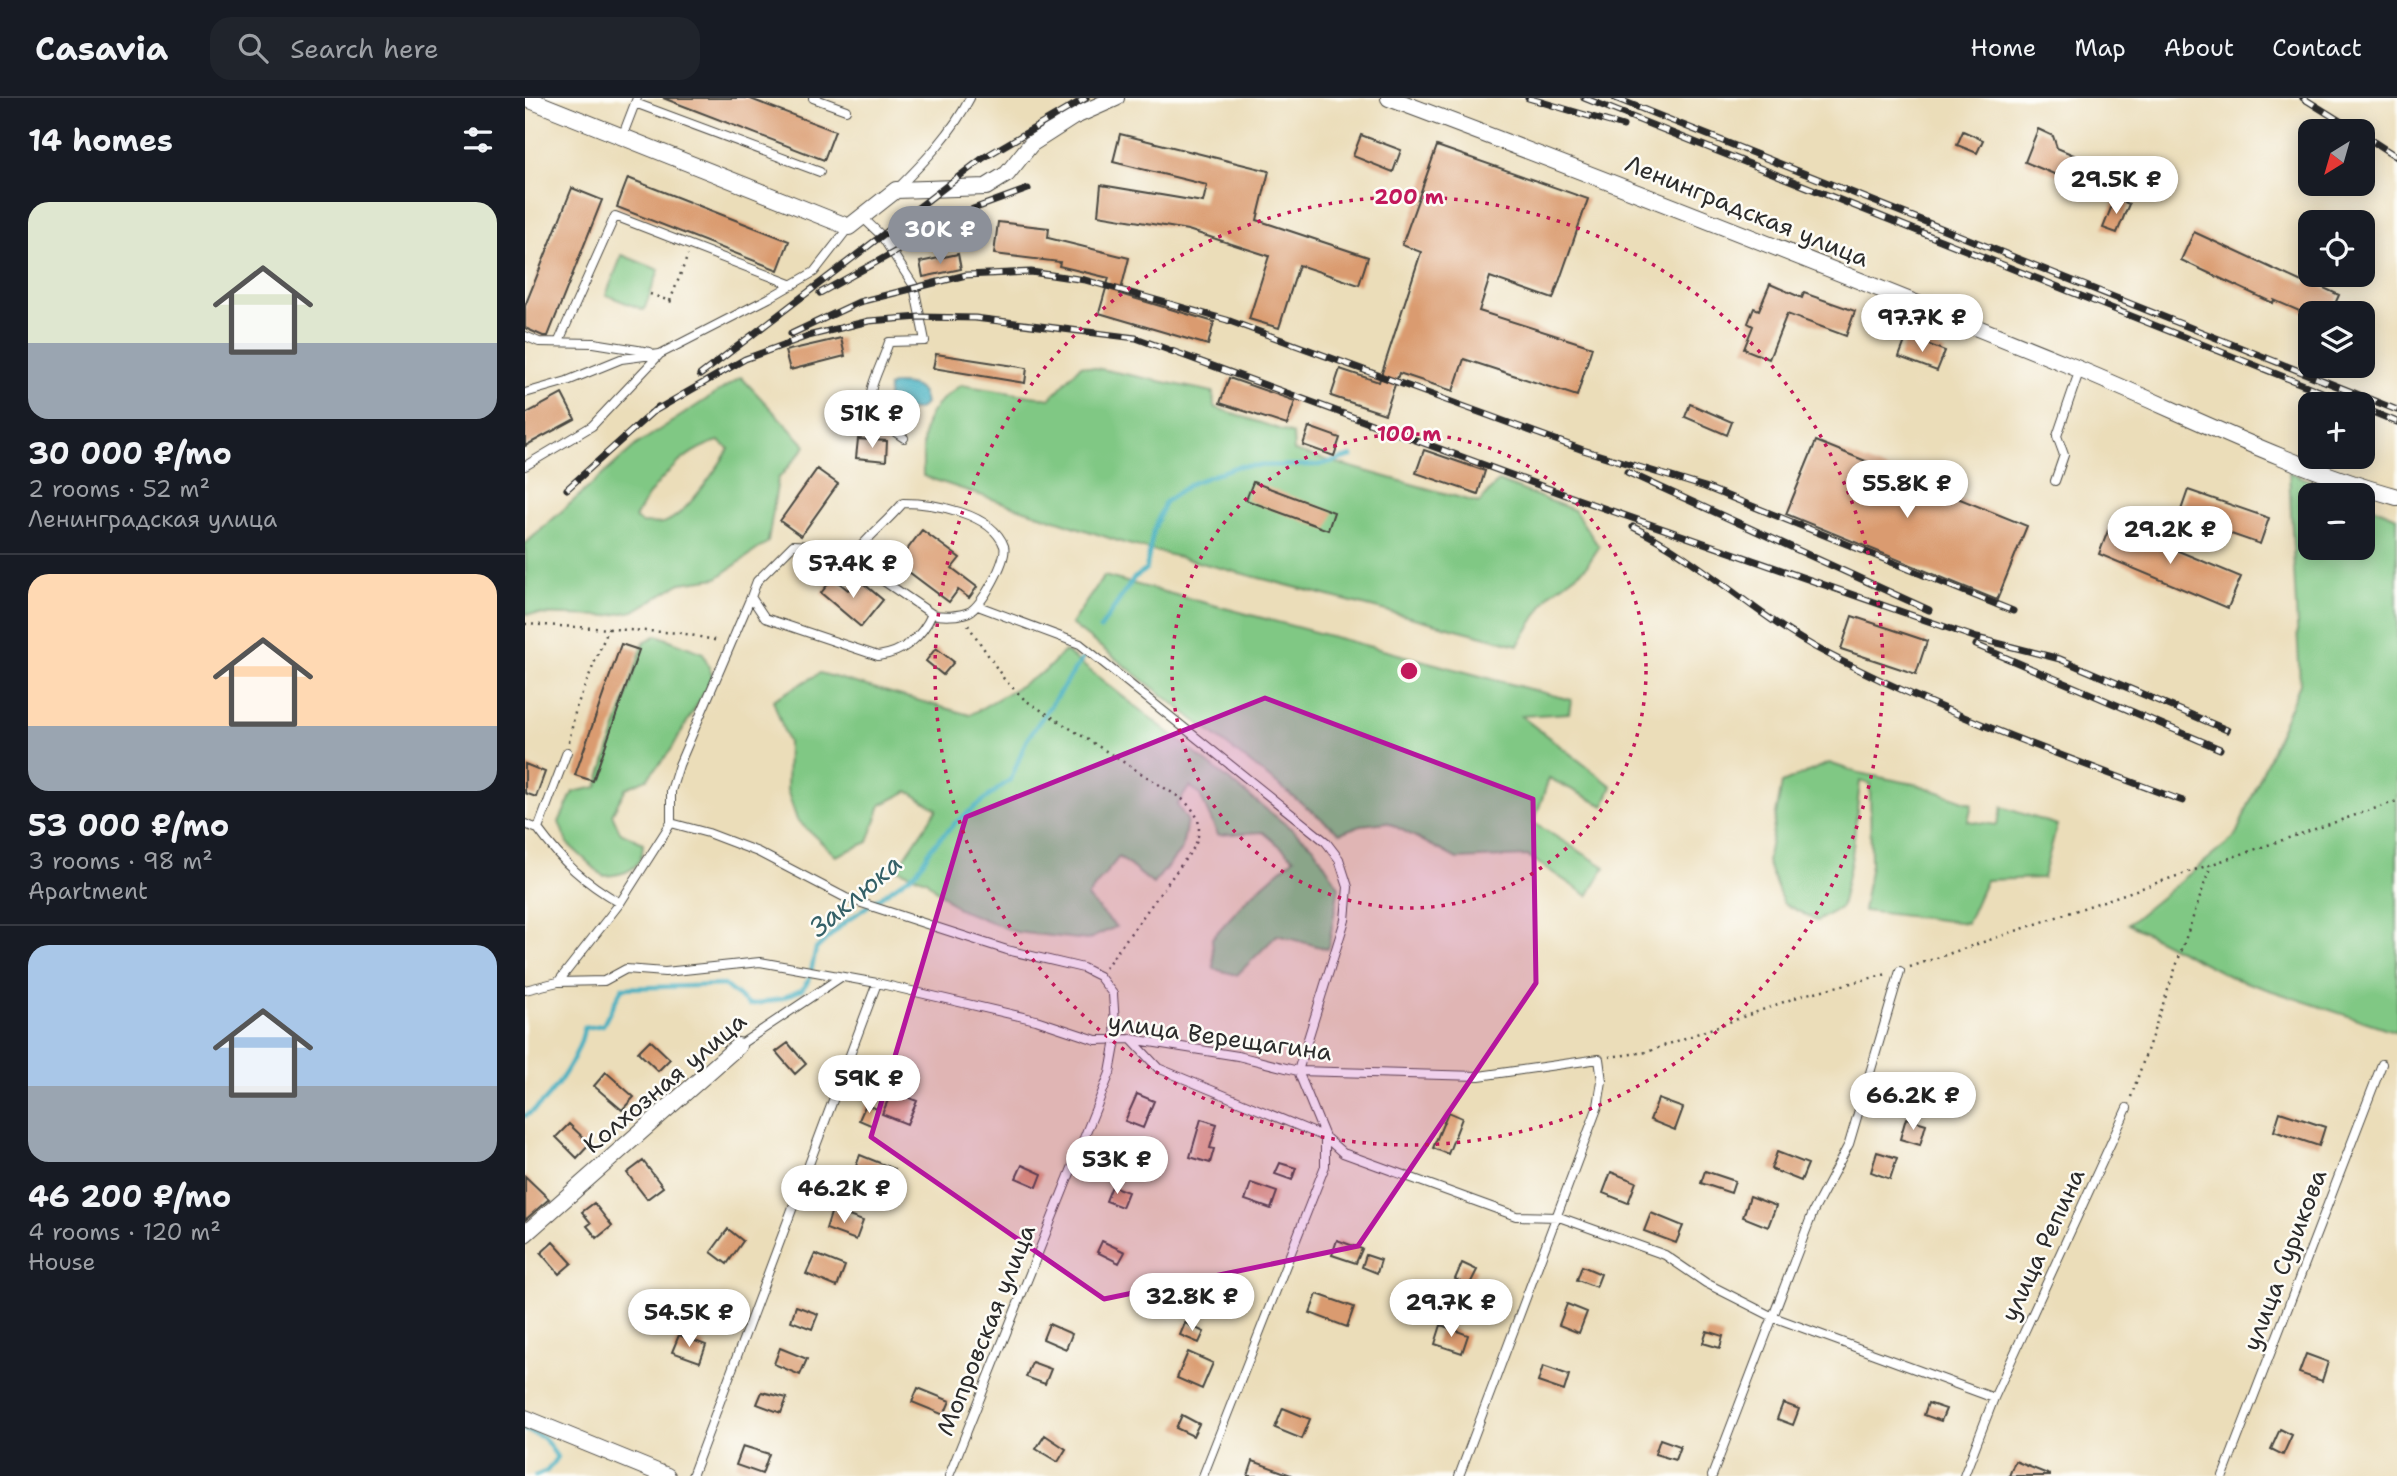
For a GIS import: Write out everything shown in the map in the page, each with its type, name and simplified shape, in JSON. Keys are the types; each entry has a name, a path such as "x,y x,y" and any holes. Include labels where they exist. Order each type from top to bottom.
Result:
{"street":[{"path":"525,98 622,137 855,222 896,190 986,187 1007,174 1031,144 1073,117 1116,98"},
{"name":"Ленинградская улица","path":"1389,98 1655,198 2080,369 2341,481 2397,497"},
{"name":"Колхозная улица","path":"525,1234 738,1046"},
{"path":"525,1418 667,1476"}],"lane":[{"path":"813,98 846,110"},
{"path":"896,190 932,154 959,118 970,98"},
{"path":"622,137 636,100 820,172"},
{"path":"559,341 615,216 793,285"},
{"path":"525,466 592,426 660,354 814,272 855,222 881,235 914,286 925,341 889,342 870,395 871,412 904,438"},
{"path":"525,336 539,342 594,343 660,354"},
{"path":"525,393 567,381 621,359 660,354"},
{"path":"2055,481 2064,455 2057,436 2080,369"},
{"path":"558,982 620,903 671,823 671,792 679,765 733,644 757,581 793,545 833,547 853,556 869,571 932,614 961,613 978,606 1004,561 1004,547 995,532 953,508 930,503 903,503 883,526 867,537 853,556"},
{"path":"751,597 765,618 878,656 897,654 927,625 932,614"},
{"path":"978,606 1080,644 1326,842 1339,859 1348,887 1345,920 1298,1071 1325,1137 1325,1166 1203,1476"},
{"path":"538,829 567,752"},
{"path":"671,823 708,833 758,852 846,898 1007,950 1083,968 1099,976"},
{"path":"525,824 538,829 561,861 594,888 620,903"},
{"name":"улица Верещагина","path":"525,990 558,982 604,981 626,969 665,972 760,962 877,983 1036,1020 1096,1040 1131,1039 1238,1056 1298,1071 1479,1076 1599,1059"},
{"path":"1711,1476 1813,1212 1849,1144 1900,971"},
{"name":"Мопровская улица","path":"949,1476 1110,1073 1116,1040 1112,994 1099,976"},
{"name":"Колхозная улица","path":"738,1046 842,977"},
{"path":"692,1476 877,983"},
{"path":"1131,1039 1158,1068 1325,1137 1343,1153 1516,1216 1559,1217 1665,1255 1706,1283 1773,1317 1994,1398"},
{"path":"1459,1476 1559,1217 1598,1106 1602,1081 1599,1059"},
{"name":"улица Сурикова","path":"2224,1473 2382,1064"},
{"name":"улица Репина","path":"1964,1476 1994,1398 2127,1108"}],"path":[{"path":"650,293 672,302 692,246"},
{"path":"961,613 1004,679 1025,700 1182,799 1198,813 1200,831 1195,846 1099,976"},
{"path":"525,624 681,633 733,644"},
{"path":"567,752 576,708 609,627"},
{"path":"1599,1059 1647,1052 1803,995 1900,971 2397,801"},
{"path":"2127,1108 2211,865"}],"highlighted area":[{"path":"1265,698 1533,799 1536,983 1358,1246 1104,1299 871,1137 966,817"}],"green space":[{"path":"622,255 659,270 644,310 606,295"},
{"path":"1081,365 1213,392 1214,407 1293,434 1294,451 1479,503 1498,481 1574,510 1599,547 1586,567 1550,594 1518,645 1124,543 923,476 926,423 937,404 961,385 1050,399"},
{"path":"741,377 806,446 778,479 768,542 717,578 681,583 634,611 606,616 526,614 525,544 636,445","holes":["719,441 729,449 700,491 672,519 663,523 641,523 635,518 659,482 693,452"]},
{"path":"2289,472 2316,483 2298,483 2298,560 2375,560 2375,508 2397,517 2397,1032 2233,978 2128,924 2235,837 2300,684"},
{"path":"1104,576 1571,700 1569,713 1521,716 1612,786 1604,806 1549,778 1534,823 1605,867 1588,896 1528,856 1457,859 1387,822 1361,825 1340,833 1071,624"},
{"path":"657,635 703,653 713,677 671,750 647,779 626,788 612,814 620,832 643,843 640,859 626,872 603,876 567,843 559,822 573,792 597,787 644,642"},
{"path":"1065,651 1313,846 1339,887 1328,949 1277,935 1237,975 1214,969 1212,938 1247,899 1294,858 1263,832 1218,835 1200,795 1190,786 1177,805 1187,820 1182,849 1153,884 1119,857 1087,897 1116,927 1087,940 1016,932 958,909 926,880 897,869 937,809 908,791 881,805 868,842 836,856 797,820 787,790 788,743 773,700 820,673 970,715 1045,671"},
{"path":"1829,763 1859,773 1919,785 1972,804 1968,821 1997,825 2002,807 2057,825 2043,878 1986,880 1967,923 1863,911 1871,864 1870,784 1860,781 1852,856 1841,907 1817,921 1783,903 1767,862 1782,783"}],"water":[{"path":"906,384 919,389 925,404 919,410 898,410 888,404 888,387"}],"building":[{"path":"663,98 748,98 835,131 824,160"},
{"path":"2038,129 2053,136 2057,148 2081,158 2071,181 2025,162"},
{"path":"1963,131 1983,140 1977,153 1957,145"},
{"path":"1120,134 1269,171 1257,220 1368,257 1359,285 1299,265 1279,328 1249,319 1269,256 1188,230 1098,215 1101,185 1203,202 1207,185 1113,162"},
{"path":"1361,135 1401,150 1393,172 1353,156"},
{"path":"1437,146 1588,199 1553,299 1490,277 1479,311 1592,347 1577,396 1464,359 1453,391 1399,373 1385,414 1331,396 1340,369 1379,382 1421,252 1402,245"},
{"path":"628,178 789,241 778,270 617,207"},
{"path":"572,188 602,200 548,336 543,336 525,328 525,306"},
{"path":"2115,198 2129,204 2117,233 2103,228"},
{"path":"998,222 1049,228 1048,238 1129,258 1120,294 1214,322 1208,345 1099,313 1109,278 1059,266 1060,262 994,254"},
{"path":"2194,232 2298,280 2298,287 2322,287 2339,295 2336,301 2298,301 2298,310 2274,300 2273,303 2181,260"},
{"path":"958,254 961,269 923,277 920,262"},
{"path":"1770,284 1802,298 1804,293 1855,311 1846,336 1787,314 1769,359 1744,349 1753,326 1748,323 1754,308 1759,310"},
{"path":"1907,336 1945,351 1937,371 1899,357"},
{"path":"841,338 845,356 790,370 785,351"},
{"path":"936,354 1027,368 1025,383 933,368"},
{"path":"1229,378 1295,401 1287,425 1220,403"},
{"path":"562,394 575,419 525,446 525,414"},
{"path":"1690,404 1732,422 1727,435 1685,417"},
{"path":"1309,427 1340,438 1334,456 1303,445"},
{"path":"858,439 887,441 886,461 856,458"},
{"path":"1816,441 2027,526 1997,600 1786,514"},
{"path":"1424,450 1485,471 1478,494 1416,473"},
{"path":"817,469 838,484 801,536 780,521"},
{"path":"1253,482 1334,512 1328,530 1246,500"},
{"path":"2188,490 2269,518 2260,544 2179,516"},
{"path":"2111,523 2241,577 2228,608 2099,554"},
{"path":"922,530 960,558 952,568 977,587 969,598 958,590 949,602 897,563"},
{"path":"833,578 848,590 858,579 883,600 861,627 821,593"},
{"path":"1852,616 1927,641 1916,674 1841,649"},
{"path":"621,644 639,650 593,781 575,775"},
{"path":"936,648 954,662 943,675 926,661"},
{"path":"525,764 545,772 536,797 525,793"},
{"path":"650,1040 670,1059 658,1071 638,1052"},
{"path":"788,1043 806,1064 795,1074 776,1052"},
{"path":"606,1072 634,1097 622,1110 594,1086"},
{"path":"892,1091 917,1101 907,1124 882,1114"},
{"path":"1137,1094 1154,1101 1143,1128 1125,1121"},
{"path":"1658,1099 1683,1108 1675,1130 1650,1120"},
{"path":"866,1104 879,1110 873,1126 859,1120"},
{"path":"1448,1112 1462,1118 1448,1154 1433,1148"},
{"path":"2280,1112 2325,1127 2319,1146 2274,1131"},
{"path":"1906,1118 1926,1124 1920,1145 1900,1139"},
{"path":"1201,1119 1217,1124 1210,1148 1214,1149 1210,1163 1190,1157"},
{"path":"569,1124 590,1144 577,1158 556,1137"},
{"path":"1777,1152 1808,1164 1801,1181 1771,1169"},
{"path":"1877,1152 1897,1158 1890,1179 1871,1172"},
{"path":"860,1155 895,1169 889,1186 854,1172"},
{"path":"643,1161 663,1187 647,1199 627,1173"},
{"path":"1280,1163 1296,1168 1292,1180 1275,1174"},
{"path":"1022,1165 1042,1174 1037,1187 1016,1178"},
{"path":"1705,1171 1735,1181 1731,1193 1701,1183"},
{"path":"1611,1172 1636,1182 1628,1203 1603,1193"},
{"path":"525,1176 549,1199 525,1220"},
{"path":"1251,1183 1277,1192 1271,1209 1245,1200"},
{"path":"1112,1186 1128,1192 1122,1207 1106,1201"},
{"path":"1750,1196 1776,1206 1768,1227 1743,1217"},
{"path":"594,1203 612,1226 597,1238 587,1226 591,1223 582,1212"},
{"path":"832,1210 863,1221 856,1240 826,1229"},
{"path":"1651,1213 1683,1226 1676,1243 1644,1231"},
{"path":"728,1229 743,1241 727,1264 711,1252"},
{"path":"1337,1240 1362,1249 1356,1263 1332,1255"},
{"path":"1102,1241 1125,1252 1119,1263 1097,1252"},
{"path":"553,1242 572,1263 559,1274 541,1253"},
{"path":"815,1254 845,1266 837,1287 806,1274"},
{"path":"1366,1255 1381,1260 1377,1273 1362,1267"},
{"path":"1462,1263 1477,1270 1469,1286 1455,1279"},
{"path":"1582,1266 1601,1274 1596,1287 1577,1280"},
{"path":"1212,1289 1236,1298 1231,1313 1207,1304"},
{"path":"1317,1294 1354,1307 1347,1327 1310,1313"},
{"path":"1567,1304 1587,1312 1579,1333 1559,1325"},
{"path":"796,1306 818,1314 812,1329 791,1321"},
{"path":"1185,1323 1204,1332 1199,1343 1180,1335"},
{"path":"1049,1324 1072,1334 1066,1349 1043,1339"},
{"path":"1441,1325 1468,1335 1462,1353 1435,1344"},
{"path":"1707,1331 1723,1336 1720,1348 1703,1343"},
{"path":"679,1335 706,1345 700,1362 672,1352"},
{"path":"780,1348 807,1359 800,1375 774,1364"},
{"path":"1188,1352 1213,1363 1202,1389 1177,1378"},
{"path":"2306,1354 2328,1362 2322,1381 2299,1373"},
{"path":"1032,1362 1051,1369 1045,1384 1026,1377"},
{"path":"1543,1366 1569,1375 1564,1391 1538,1382"},
{"path":"918,1388 950,1401 944,1415 912,1402"},
{"path":"762,1392 787,1398 781,1413 757,1404"},
{"path":"1783,1403 1799,1409 1793,1425 1777,1419"},
{"path":"1928,1403 1946,1409 1941,1421 1924,1415"},
{"path":"1283,1408 1310,1419 1302,1439 1275,1428"},
{"path":"1182,1415 1199,1424 1193,1436 1176,1428"},
{"path":"2280,1429 2292,1435 2283,1455 2271,1449"},
{"path":"1045,1435 1066,1449 1058,1462 1036,1449"},
{"path":"1660,1439 1680,1446 1675,1460 1655,1454"},
{"path":"743,1446 769,1454 762,1474 736,1465"},
{"path":"1253,1461 1291,1475 1291,1476 1248,1476"},
{"path":"2015,1461 2050,1475 2050,1476 2009,1476"}],"waterway":[{"name":"Заклюка","path":"1100,629 1134,578 1146,570 1153,532 1165,502 1192,483 1238,466 1319,465 1352,456"},
{"name":"Заклюка","path":"525,1116 535,1110 554,1090 577,1051 584,1028 603,1025 622,988 724,985 749,1005 780,999 801,990 809,980 816,949 844,923 917,871 932,847 956,822 1011,779 1026,741 1085,655"},
{"path":"525,1430 544,1438 557,1457 547,1471 535,1476"}],"railway":[{"path":"700,375 983,158 1086,98"},
{"path":"1528,98 1623,126"},
{"path":"1584,98 2322,392"},
{"path":"1615,98 2397,410"},
{"path":"2303,98 2337,119"},
{"path":"2375,143 2397,157"},
{"path":"820,293 973,209 1028,189"},
{"path":"791,334 859,302 966,275 1031,272 1085,280 1227,320 1583,450 1705,487 2013,611"},
{"path":"651,413 745,359 808,336 869,321 920,317 975,318 1136,338 1566,495 1977,638 2060,659 2227,730"},
{"path":"567,489 658,407"},
{"path":"2375,413 2397,422"},
{"path":"1627,472 1929,610"},
{"path":"1633,527 1682,556 1799,638 1867,674 2001,732 2183,801"},
{"path":"1976,645 2220,749"}]}
